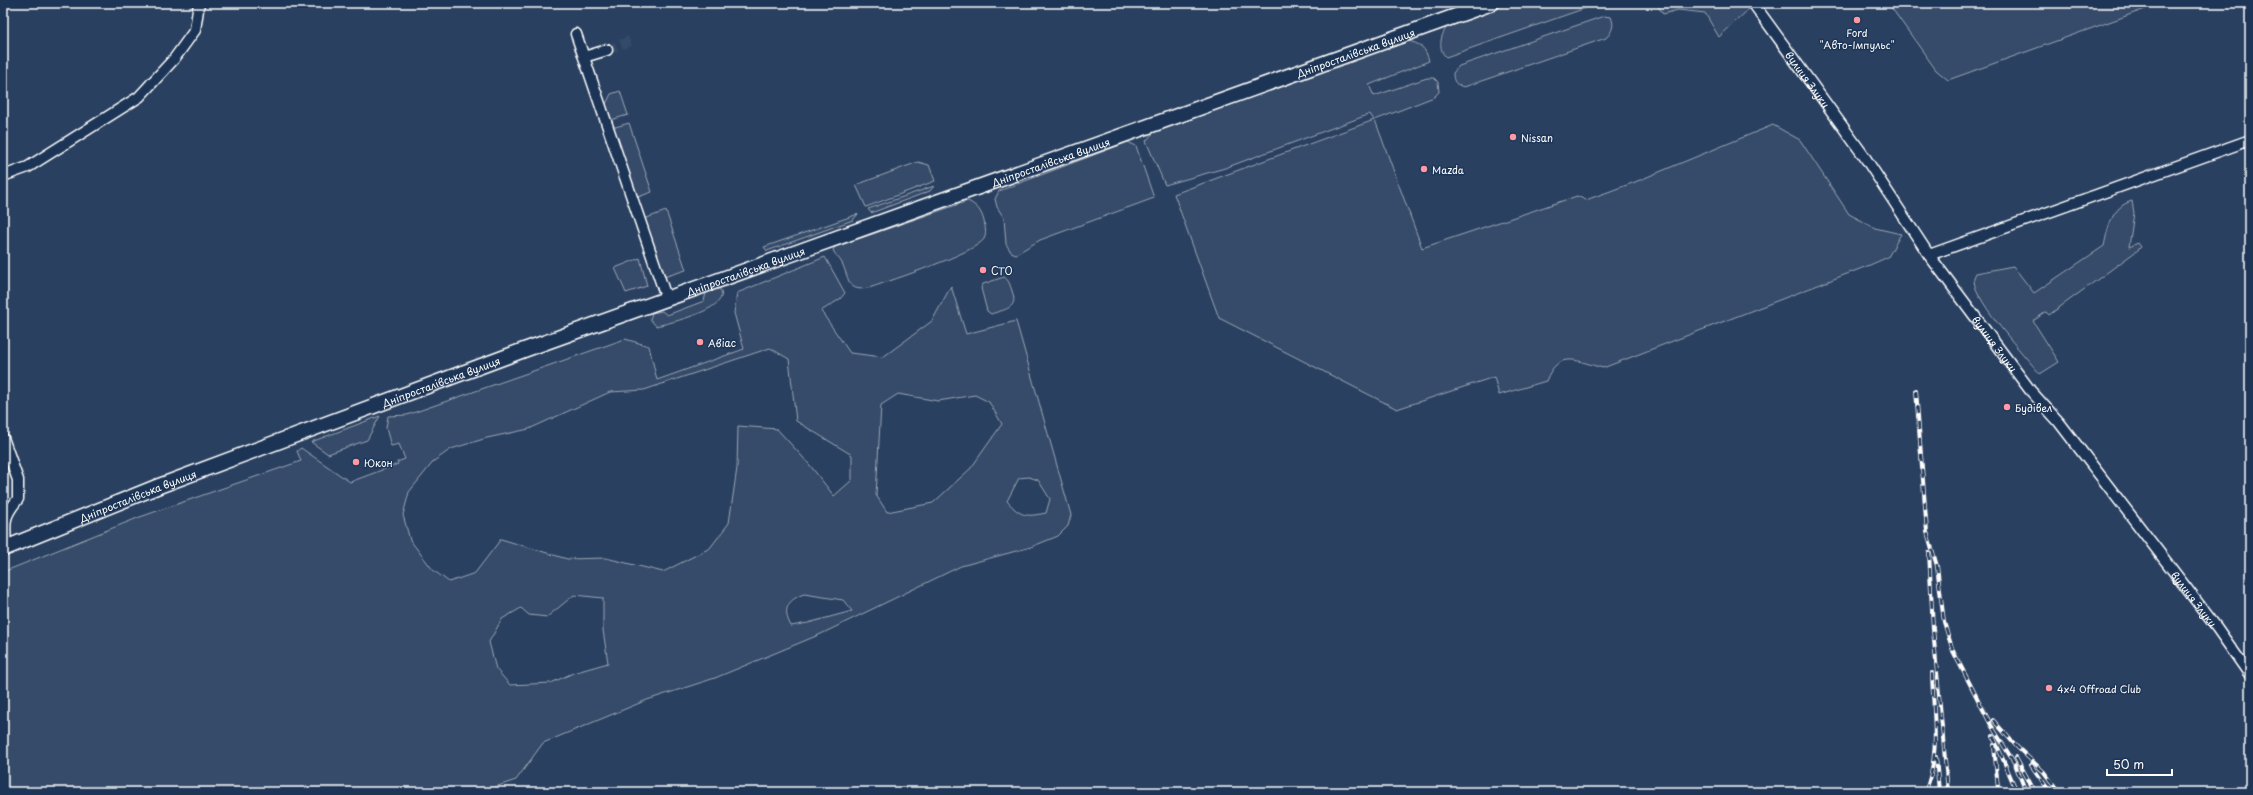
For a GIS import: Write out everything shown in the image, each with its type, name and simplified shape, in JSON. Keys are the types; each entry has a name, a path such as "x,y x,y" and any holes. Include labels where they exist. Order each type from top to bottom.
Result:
{"street":[{"path":"3,176 28,167 139,97 174,59 195,30 198,3"},
{"name":"Дніпросталівська вулиця","path":"4,549 290,436 1492,3"},
{"name":"вулиця Злуки","path":"1753,3 1864,156 1929,255 2030,390 2059,422 2217,628 2250,674"},
{"path":"576,34 667,300"},
{"path":"584,57 607,50"},
{"path":"1929,255 2250,140"},
{"path":"3,438 18,480 18,499 6,514 4,522 4,549"}],"shaded area":[{"path":"3,3 2250,3 2250,792 3,792"},
{"path":"1509,3 1600,3 1446,57 1443,54 1441,41 1443,33 1448,26"},
{"path":"1656,3 1748,3 1749,9 1719,37 1705,13 1678,10 1663,14"},
{"path":"1888,3 2162,3 1948,80 1936,70"},
{"path":"1604,16 1611,17 1613,23 1611,31 1606,38 1464,87 1454,81 1453,73 1459,66"},
{"path":"1407,41 1416,43 1422,47 1429,61 1369,85 1374,96 1427,78 1434,78 1438,82 1439,92 1434,97 1375,120 1422,248 1577,196 1586,200 1635,182 1773,125 1800,140 1849,214 1875,228 1901,234 1888,257 1603,368 1577,361 1563,361 1557,364 1551,371 1546,381 1499,395 1494,377 1397,409 1219,318 1174,194 1374,120 1370,114 1225,168 1165,185 1146,141 1153,133"},
{"path":"620,91 628,115 607,121 604,108 611,94"},
{"path":"629,123 652,192 635,198 612,128"},
{"path":"1128,142 1136,146 1154,198 1040,240 1016,254 1011,252 1006,244 1004,218 997,207 995,199 999,191"},
{"path":"918,162 929,165 935,181 866,207 856,185"},
{"path":"934,186 930,191 871,213 868,209"},
{"path":"968,201 982,214 986,230 984,239 977,245 932,266 872,287 858,289 848,280 842,263 833,250 835,247"},
{"path":"2132,201 2134,213 2129,247 2138,243 2141,247 2049,315 2046,312 2033,321 2059,362 2040,374 2002,329 1983,302 1977,291 1974,280 1976,273 2013,266 2034,293 2104,246 2109,225 2115,213 2119,208"},
{"path":"666,211 686,270 664,277 644,219"},
{"path":"858,214 853,220 767,251 764,247"},
{"path":"825,257 845,293 840,299 821,311 850,353 883,357 932,321 951,286 966,334 1016,321 1071,515 1068,526 1058,536 1031,547 961,566 821,634 715,678 647,700 543,743 516,780 480,792 3,792 3,572 140,517 301,461 297,451 301,448 350,482 398,464 397,462 405,459 399,444 391,446 386,428 388,416 407,415 625,339 649,346 657,380 744,349 734,313 737,293","holes":["770,348 789,359 796,421 852,455 852,480 834,496 809,464 777,429 738,426 737,468 729,523 710,548 663,572 606,558 567,559 501,539 475,573 449,582 433,570 410,540 403,515 409,492 434,461 451,449 487,438 529,429 610,392 644,390","898,394 938,401 975,395 989,402 1002,424 971,468 933,503 887,512 876,495 881,405","1029,477 1038,480 1050,499 1046,513 1033,515 1020,513 1007,501 1019,478","804,594 843,600 852,611 791,626 788,620 787,610 788,606 794,599","574,595 603,598 603,630 608,663 573,673 551,683 510,685 496,669 489,642 502,619 521,608 529,615 547,617"]},
{"path":"640,258 647,286 626,293 615,268"},
{"path":"1004,277 1010,285 1014,301 1012,305 1006,309 991,314 987,311 981,288 983,284"},
{"path":"719,288 721,295 718,302 699,313 674,322 656,326 650,319 652,313 662,311 667,315 704,301 706,293"},
{"path":"380,416 367,440 328,454 311,442"}],"tunnel":[{"path":"607,50 630,41"}],"railway":[{"path":"1916,390 1927,532 1937,566 1944,622 1953,651 1991,725 2015,764 2026,792"},
{"path":"1929,552 1933,629 1948,792"},
{"path":"1925,792 1930,778 1935,748 1932,673"},
{"path":"1993,720 2017,747 2044,772 2059,792"},
{"path":"1993,736 2017,792"},
{"path":"1994,745 1998,789"},
{"path":"1936,757 1939,792"},
{"path":"2016,757 2035,792"},
{"path":"2031,765 2050,792"}],"place":[{"name":"Ford \"Авто-Імпульс\"","path":"1857,20"},
{"name":"Nissan","path":"1513,137"},
{"name":"Mazda","path":"1424,169"},
{"name":"СТО","path":"983,270"},
{"name":"Авіас","path":"700,342"},
{"name":"Будівел","path":"2007,407"},
{"name":"Юкон","path":"356,462"},
{"name":"4x4 Offroad Club","path":"2049,688"}]}
